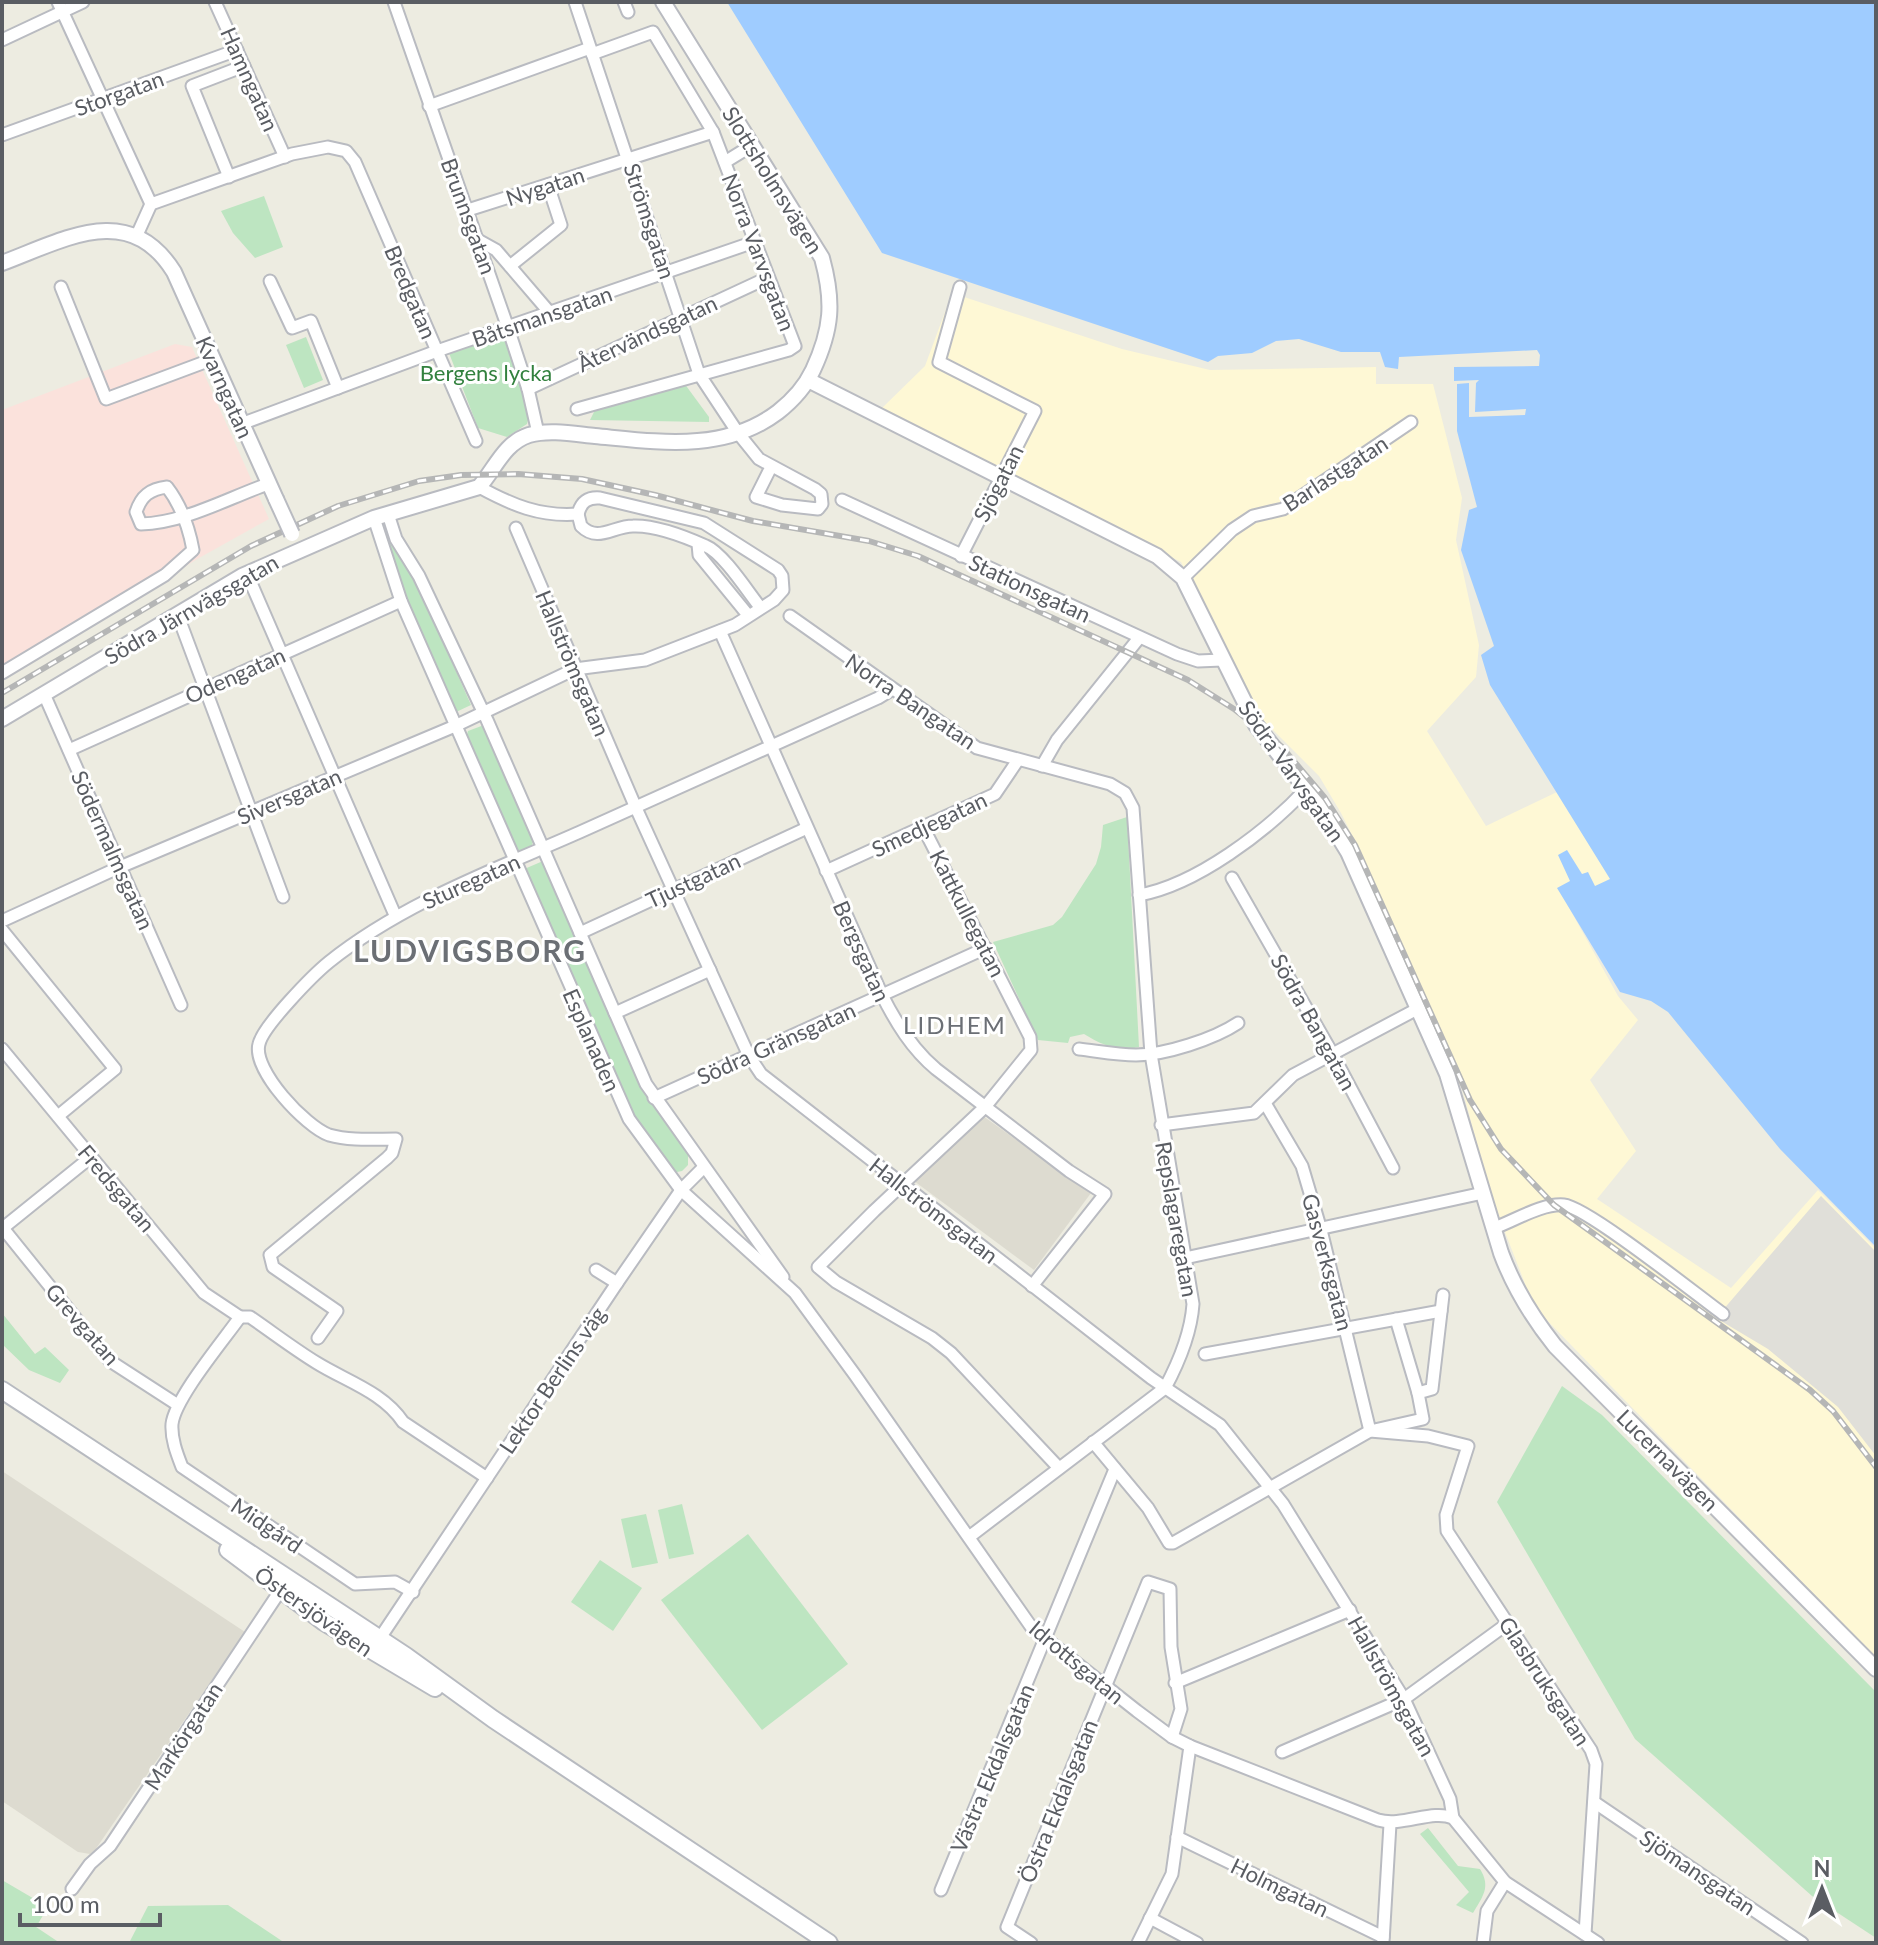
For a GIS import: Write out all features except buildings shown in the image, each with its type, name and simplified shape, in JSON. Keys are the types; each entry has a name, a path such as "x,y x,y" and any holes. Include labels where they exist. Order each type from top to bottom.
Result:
{"main road":[{"name":"Östersjövägen","path":"2,1390 375,1645 493,1719 829,1943"}],"street":[{"path":"2,40 60,7 83,2"},
{"name":"Hamngatan","path":"215,2 285,157"},
{"name":"Brunnsgatan","path":"394,2 508,328 528,389 538,433"},
{"name":"Strömsgatan","path":"575,2 699,374 738,433"},
{"name":"Slottsholmsvägen","path":"538,433 686,442 721,439 768,419 786,405 808,380 828,331 831,294 815,243 663,2"},
{"path":"60,7 151,204"},
{"name":"Norra Varvsgatan","path":"591,51 653,32 713,132 795,346 699,374"},
{"name":"Storgatan","path":"2,135 237,50"},
{"path":"429,106 591,51"},
{"path":"229,177 192,86 244,66"},
{"name":"Nygatan","path":"468,210 713,132"},
{"path":"725,162 751,146"},
{"name":"Bredgatan","path":"285,157 328,147 341,148 351,155 476,441"},
{"path":"2,263 88,233 101,231 137,235 151,204 285,157"},
{"path":"510,266 561,225 548,185"},
{"name":"Kvarngatan","path":"137,235 159,250 174,272 299,549"},
{"path":"478,240 496,250 550,313"},
{"name":"Båtsmansgatan","path":"241,424 437,351 754,242"},
{"name":"Återvändsgatan","path":"528,389 767,278"},
{"path":"270,281 292,328 311,321 338,388"},
{"path":"61,287 106,399 213,359"},
{"name":"Sjögatan","path":"960,287 939,362 1035,411 961,556"},
{"path":"577,409 699,374"},
{"name":"Södra Varvsgatan","path":"808,380 1157,556 1183,578 1262,735 1306,789 1348,852 1447,1074 1494,1228"},
{"name":"Barlastgatan","path":"1183,578 1232,530 1253,516 1283,509 1411,422"},
{"path":"538,433 525,436 511,445 479,487 525,509 559,515 578,514 581,526 592,534 641,526 708,546 760,607"},
{"path":"738,433 759,459 821,494 822,504 818,509 805,509 756,497 771,467"},
{"path":"2,673 165,575 193,550 182,516 268,484"},
{"name":"Södra Järnvägsgatan","path":"2,719 242,576 381,516 479,487"},
{"name":"Siversgatan","path":"2,921 120,867 455,726 575,669 645,660 720,631 780,595 784,585 778,570 704,523 600,498 586,500 578,514"},
{"name":"Stationsgatan","path":"842,500 1139,638 1189,659 1222,660"},
{"name":"Esplanaden","path":"381,516 401,601 620,1102 637,1132 681,1190 794,1292"},
{"name":"Esplanaden","path":"381,516 419,576 483,712 654,1098 794,1292"},
{"name":"Hallströmsgatan","path":"516,528 636,808 749,1056 761,1074 1165,1388 1220,1425 1272,1488 1404,1699 1450,1799 1453,1818"},
{"path":"698,544 699,555 748,615"},
{"path":"251,583 395,915"},
{"name":"Odengatan","path":"69,750 401,601"},
{"name":"Norra Bangatan","path":"790,616 977,748 1110,784 1125,793 1133,808 1139,895"},
{"path":"181,624 283,897"},
{"name":"Bergsgatan","path":"720,631 900,1029 924,1058 1069,1171 1105,1194 1032,1286"},
{"path":"1042,766 1057,740 1139,638"},
{"name":"Sturegatan","path":"318,1338 337,1311 273,1267 270,1255 387,1158 396,1139 343,1138 319,1131 298,1113 265,1073 258,1053 262,1036 318,971 395,915 891,690"},
{"name":"Södermalmsgatan","path":"44,694 181,1005"},
{"name":"Smedjegatan","path":"826,871 995,794 1018,760"},
{"path":"1139,895 1174,886 1258,835 1306,789"},
{"name":"Kattkullegatan","path":"923,827 1032,1043 1029,1056 985,1107"},
{"name":"Tjustgatan","path":"580,933 807,828"},
{"name":"Södra Bangatan","path":"1232,878 1332,1053 1393,1168"},
{"name":"Repslagaregatan","path":"969,1537 1165,1388 1179,1358 1192,1314 1151,1054 1139,895"},
{"path":"2,930 115,1069 58,1116"},
{"name":"Södra Gränsgatan","path":"654,1098 986,948"},
{"path":"615,1013 710,970"},
{"path":"1161,1125 1254,1113 1293,1075 1419,1008"},
{"path":"1079,1049 1151,1054 1223,1034 1238,1023"},
{"name":"Fredsgatan","path":"2,1049 204,1293 240,1317 250,1317 316,1362 375,1395 403,1422 466,1465"},
{"name":"Gasverksgatan","path":"1265,1103 1302,1166 1321,1230 1370,1431"},
{"path":"985,1107 818,1264 819,1270 932,1338 951,1353 1059,1468"},
{"path":"2,1228 91,1157"},
{"name":"Lektor Berlins väg","path":"375,1645 681,1190 704,1167"},
{"path":"1185,1258 1483,1193"},
{"path":"1494,1228 1554,1205 1571,1206 1723,1314"},
{"name":"Grevgatan","path":"2,1228 110,1361 178,1405"},
{"name":"Lucernavägen","path":"1494,1228 1512,1282 1555,1346 1876,1669"},
{"name":"Lektor Berlins väg","path":"596,1270 617,1283"},
{"name":"Idrottsgatan","path":"794,1292 1020,1613 1046,1639 1172,1737 1390,1824"},
{"path":"1418,1393 1432,1389 1443,1295"},
{"path":"1205,1354 1441,1311"},
{"path":"178,1405 240,1317"},
{"path":"1093,1442 1148,1508 1169,1543 1177,1542 1370,1431 1423,1419 1396,1319"},
{"name":"Midgård","path":"178,1405 173,1431 175,1449 182,1467 355,1584 395,1582 413,1592"},
{"name":"Glasbruksgatan","path":"1370,1431 1428,1436 1468,1446 1446,1515 1450,1537 1591,1750 1596,1764 1585,1934"},
{"name":"Lektor Berlins väg","path":"466,1465 487,1478"},
{"name":"Västra Ekdalsgatan","path":"941,1890 1115,1469"},
{"name":"Östra Ekdalsgatan","path":"1031,1943 1007,1927 1148,1582 1170,1589 1169,1628 1175,1683"},
{"name":"Markörgatan","path":"72,1889 90,1864 110,1846 284,1584"},
{"path":"1172,1737 1181,1709 1175,1683 1350,1610"},
{"path":"1282,1752 1404,1699 1507,1624"},
{"path":"1138,1943 1172,1874 1190,1746"},
{"name":"Sjömansgatan","path":"1594,1802 1783,1938 1802,1943"},
{"path":"1383,1940 1390,1824 1440,1815 1453,1818 1505,1882 1598,1943"},
{"name":"Holmgatan","path":"1177,1837 1383,1940"},
{"path":"1483,1943 1487,1911 1505,1882"},
{"path":"1150,1918 1197,1943"}],"shaded area":[{"path":"952,293 1122,349 1210,370 1376,367 1376,384 1433,384 1462,498 1456,540 1479,645 1476,677 1427,731 1486,826 1557,792 1612,881 1567,904 1618,996 1638,1020 1590,1080 1636,1151 1597,1199 1731,1288 1818,1190 1876,1249 1876,1658 1534,1307 1491,1196 1462,1088 1360,851 1319,776 1252,709 1181,562 880,410 925,366"},
{"path":"175,344 192,347 269,519 2,678 2,410"},
{"path":"983,1116 1091,1193 1034,1270 914,1181"},
{"path":"1821,1196 1876,1252 1876,1456 1838,1407 1768,1349 1716,1318"},
{"path":"2,1471 245,1632 90,1854 78,1852 2,1801"}],"green space":[{"path":"264,196 283,247 255,258 233,233 221,211"},
{"name":"Bergens lycka","path":"503,336 530,413 527,424 507,437 478,428 449,353"},
{"path":"306,337 323,380 304,388 286,345"},
{"path":"684,383 709,417 709,422 590,420 596,408"},
{"path":"390,537 416,581 471,705 456,712 401,586 387,538"},
{"path":"484,725 534,840 531,847 516,852 465,741 468,731"},
{"path":"1127,817 1139,1047 1124,1049 1110,1046 1084,1034 1070,1037 1068,1043 1038,1040 993,942 1053,925 1062,917 1096,864 1103,825"},
{"path":"543,861 648,1097 688,1153 688,1165 682,1171 672,1173 637,1126 522,870"},
{"path":"2,1313 35,1354 45,1347 69,1370 60,1383 29,1370 2,1344"},
{"path":"1562,1386 1602,1415 1876,1692 1876,1938 1812,1896 1635,1739 1497,1502"},
{"path":"682,1504 694,1554 669,1559 658,1510"},
{"path":"646,1514 658,1563 632,1568 621,1519"},
{"path":"748,1534 848,1664 762,1730 661,1600"},
{"path":"600,1560 642,1588 613,1631 571,1602"},
{"path":"1428,1828 1458,1866 1480,1869 1485,1886 1473,1913 1456,1905 1469,1892 1420,1834"},
{"path":"2,1880 48,1907 36,1927 60,1943 2,1943"},
{"path":"228,1905 285,1943 129,1943 148,1906"}],"water":[{"path":"727,2 1876,2 1876,1247 1780,1149 1668,1012 1651,1001 1620,992 1557,888 1570,881 1558,855 1567,850 1582,874 1588,872 1595,886 1610,879 1490,685 1481,655 1494,646 1461,550 1469,510 1477,507 1457,431 1457,384 1469,383 1469,417 1525,415 1526,409 1475,412 1476,383 1479,380 1454,381 1454,367 1539,366 1537,350 1399,357 1398,369 1385,367 1380,352 1341,352 1299,339 1276,341 1252,353 1218,356 1208,362 882,253"}],"railway":[{"path":"2,693 251,546 338,506 419,481 461,475 518,474 582,479 753,521 869,541 918,556 1188,680 1234,709 1281,746 1325,798 1355,845 1470,1100 1501,1149 1554,1205 1810,1390 1833,1411 1876,1467"}],"district":[{"name":"LUDVIGSBORG","path":"470,950"},
{"name":"LIDHEM","path":"955,1024"}]}
